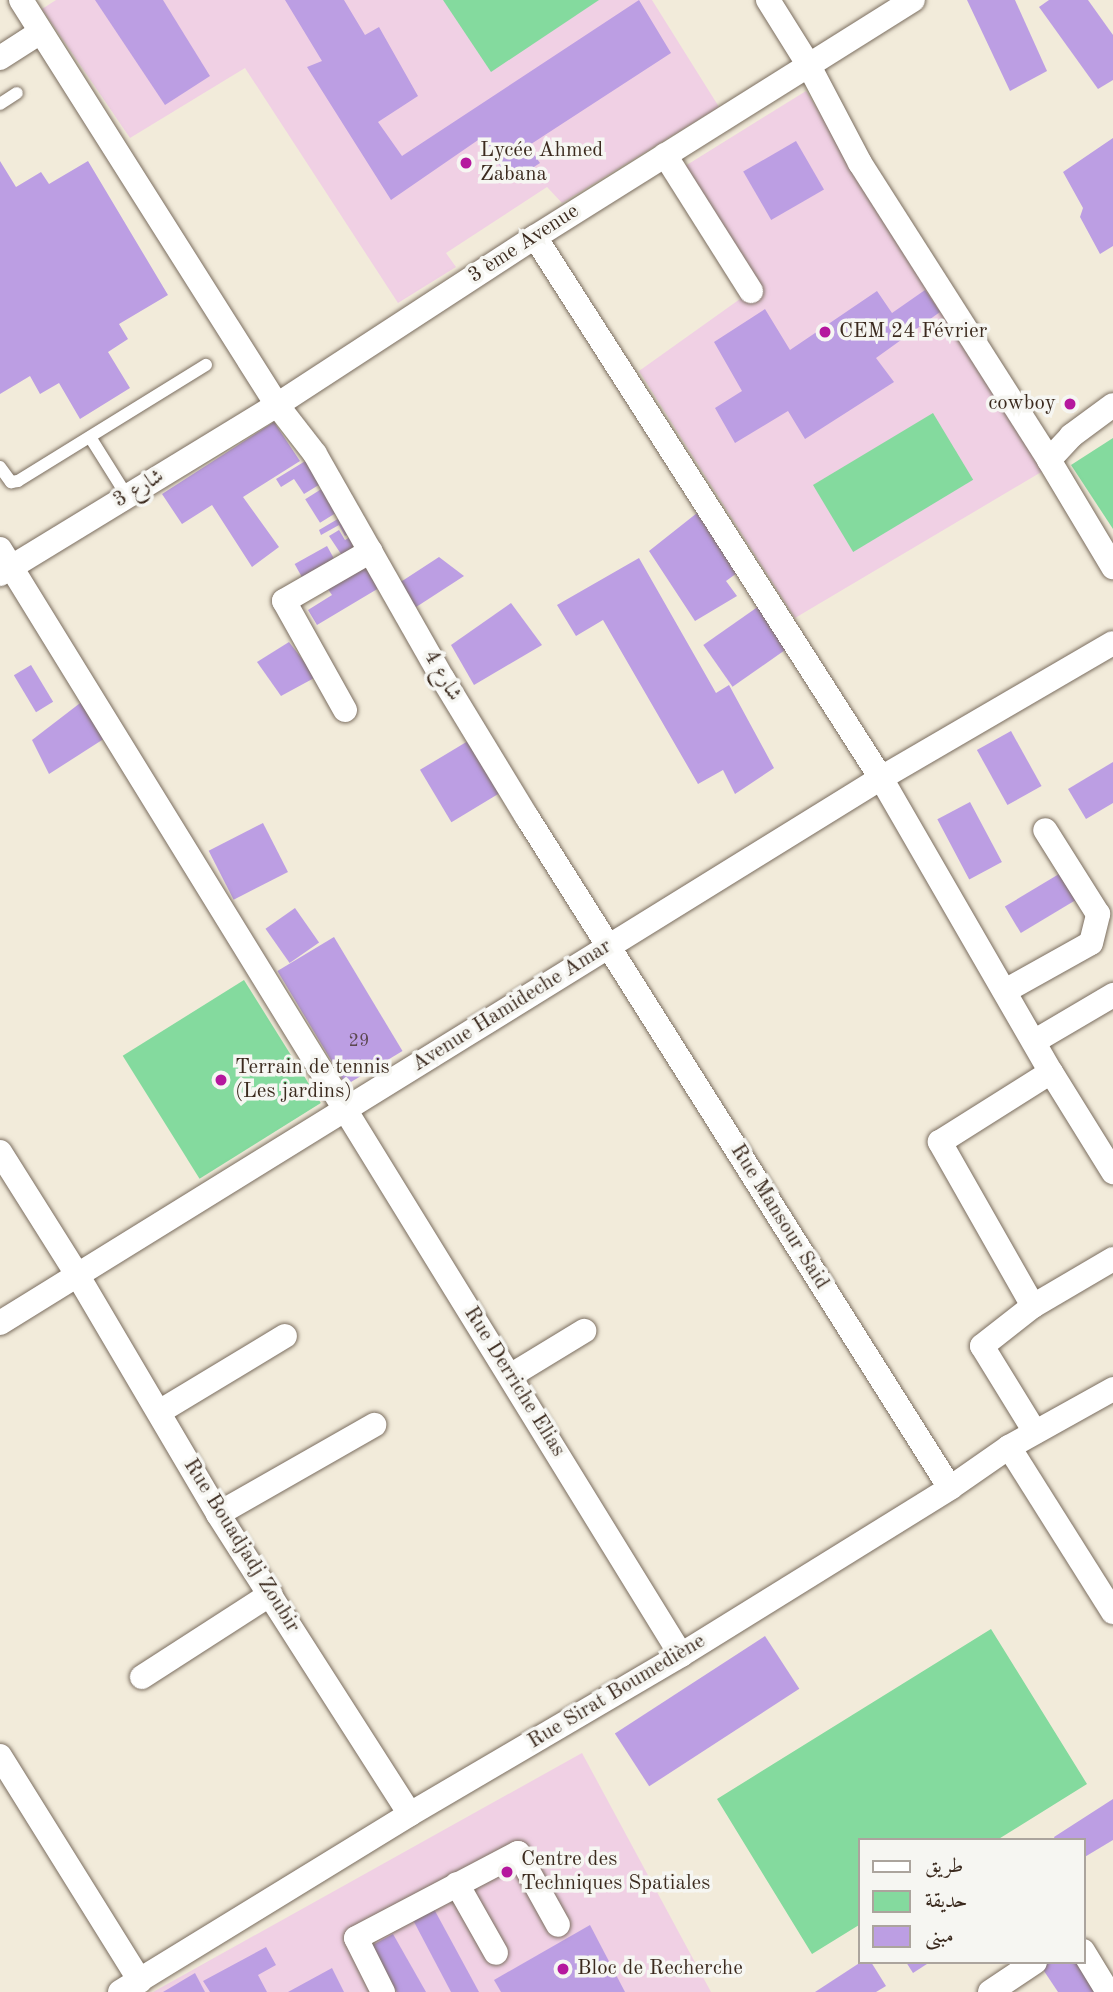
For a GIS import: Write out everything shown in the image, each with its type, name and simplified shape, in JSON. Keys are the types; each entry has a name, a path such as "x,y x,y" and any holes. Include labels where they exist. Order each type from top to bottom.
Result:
{"street":[{"name":"شارع 4","path":"20,0 277,405 314,454 443,679 607,947"},
{"path":"768,0 808,64 860,163 1049,460 1113,567"},
{"name":"3 ème Avenue","path":"277,405 535,237 914,0"},
{"path":"0,58 39,33"},
{"path":"665,155 751,291"},
{"path":"535,237 881,778 1051,1072 1113,1172"},
{"name":"شارع 3","path":"4,563 127,496 277,405"},
{"path":"1049,460 1071,436 1113,405"},
{"path":"345,710 284,601 371,551"},
{"name":"Rue Derriche Elias","path":"4,563 345,1109 681,1656"},
{"name":"Avenue Hamideche Amar","path":"0,1323 881,778 1113,643"},
{"path":"1006,991 1091,943 1098,914 1045,830"},
{"name":"Rue Mansour Said","path":"607,947 950,1488"},
{"path":"1035,1041 1113,995"},
{"path":"1032,1306 940,1142 1051,1072"},
{"name":"Rue Bouadjadj Zoubir","path":"0,1152 78,1276 218,1514 410,1814"},
{"path":"1035,1432 982,1346 1032,1306 1113,1259"},
{"path":"510,1377 584,1331"},
{"path":"159,1412 285,1336"},
{"name":"Rue Sirat Boumediène","path":"130,1987 410,1814 681,1656 950,1488 1009,1447 1113,1389"},
{"path":"218,1514 374,1425"},
{"path":"1009,1447 1113,1612"},
{"path":"142,1677 271,1594"},
{"path":"0,1756 130,1987"},
{"path":"383,1992 356,1938 518,1853 558,1925"},
{"path":"457,1884 496,1953"},
{"path":"1085,1954 1108,1992"},
{"path":"990,1992 1032,1964"}],"lane":[{"path":"0,104 17,93"},
{"path":"0,467 11,482 18,481 206,365"},
{"path":"90,437 127,496"}],"shaded area":[{"name":"Lycée Ahmed Zabana","path":"56,0 652,0 719,107 562,203 547,187 446,253 456,267 398,303 245,68 130,138 42,9"},
{"name":"CEM 24 Février","path":"806,91 1043,471 795,618 639,371 747,294 682,168"},
{"name":"Centre des Techniques Spatiales","path":"582,1753 711,1992 153,1992"}],"green space":[{"path":"443,0 599,0 491,72"},
{"path":"933,413 973,480 853,552 813,485"},
{"path":"1113,438 1113,529 1071,465"},
{"name":"Terrain de tennis (Les jardins)","path":"244,980 321,1103 200,1179 123,1056"},
{"path":"991,1629 1087,1784 1000,1838 858,1838 858,1926 812,1954 717,1799"}],"building":[{"path":"95,0 163,0 210,76 165,105"},
{"path":"285,0 344,0 365,35 379,27 418,96 378,122 402,156 639,0 671,53 528,146 540,163 511,182 481,138 391,200 307,67 322,61"},
{"path":"967,0 1015,0 1047,71 1010,91"},
{"path":"1049,0 1088,0 1113,35 1113,80 1098,89 1039,7"},
{"path":"1113,138 1113,246 1100,254 1080,217 1083,208 1063,172"},
{"path":"796,141 824,189 771,220 743,172"},
{"path":"0,161 16,187 41,172 49,184 88,161 168,295 119,324 128,339 108,352 130,388 80,419 59,383 40,394 30,376 0,394"},
{"path":"925,290 940,312 876,358 894,382 805,439 788,411 735,443 715,408 742,391 714,342 765,309 790,350 877,291 892,313"},
{"path":"274,422 300,461 243,497 279,547 252,567 212,505 182,524 162,494"},
{"path":"307,460 322,483 304,494 294,479 281,487 276,479"},
{"path":"323,488 338,512 320,523 305,499"},
{"path":"348,513 357,529 345,536 339,525 321,535 319,530"},
{"path":"697,513 737,573 726,581 737,596 695,621 649,551"},
{"path":"339,530 345,540 357,533 365,547 345,560 329,536"},
{"path":"327,546 336,562 303,580 295,564"},
{"path":"439,557 464,576 410,611 396,585"},
{"path":"369,558 384,585 317,625 308,610 332,595 325,585"},
{"path":"639,558 716,693 729,685 774,768 735,794 723,770 698,784 603,620 576,636 557,605"},
{"path":"511,603 542,645 474,685 451,645"},
{"path":"759,606 788,648 733,687 703,645"},
{"path":"289,642 316,677 281,696 257,662"},
{"path":"31,665 53,702 36,712 14,675"},
{"path":"88,697 113,733 49,774 32,740"},
{"path":"1011,731 1042,786 1007,805 977,750"},
{"path":"468,741 499,793 451,822 420,770"},
{"path":"1113,762 1113,803 1086,819 1068,789"},
{"path":"970,802 1002,862 969,879 937,819"},
{"path":"263,823 288,872 234,900 209,851"},
{"path":"1064,871 1080,898 1021,933 1005,907"},
{"path":"295,908 319,942 290,963 266,929"},
{"path":"334,937 403,1051 346,1085 277,971"},
{"path":"765,1636 799,1689 649,1786 615,1733"},
{"path":"1113,1799 1113,1840 1085,1857 1085,1838 1054,1837"},
{"path":"434,1909 479,1992 451,1992 413,1920"},
{"name":"Bloc de Recherche","path":"590,1925 625,1992 501,1992 494,1980"},
{"path":"393,1934 426,1992 397,1992 371,1946"},
{"path":"266,1947 276,1965 258,1975 267,1992 210,1992 203,1981"},
{"path":"858,1964 872,1964 886,1986 876,1992 815,1992"},
{"path":"907,1964 927,1964 913,1973"},
{"path":"1047,1964 1081,1964 1100,1992 1058,1992 1042,1968"},
{"path":"332,1968 344,1992 288,1992"},
{"path":"195,1973 205,1992 163,1992"}],"place":[{"name":"Lycée Ahmed Zabana","path":"466,163"},
{"name":"CEM 24 Février","path":"825,332"},
{"name":"cowboy","path":"1070,404"},
{"name":"Terrain de tennis (Les jardins)","path":"221,1080"},
{"name":"Centre des Techniques Spatiales","path":"507,1872"},
{"name":"Bloc de Recherche","path":"563,1969"}]}
